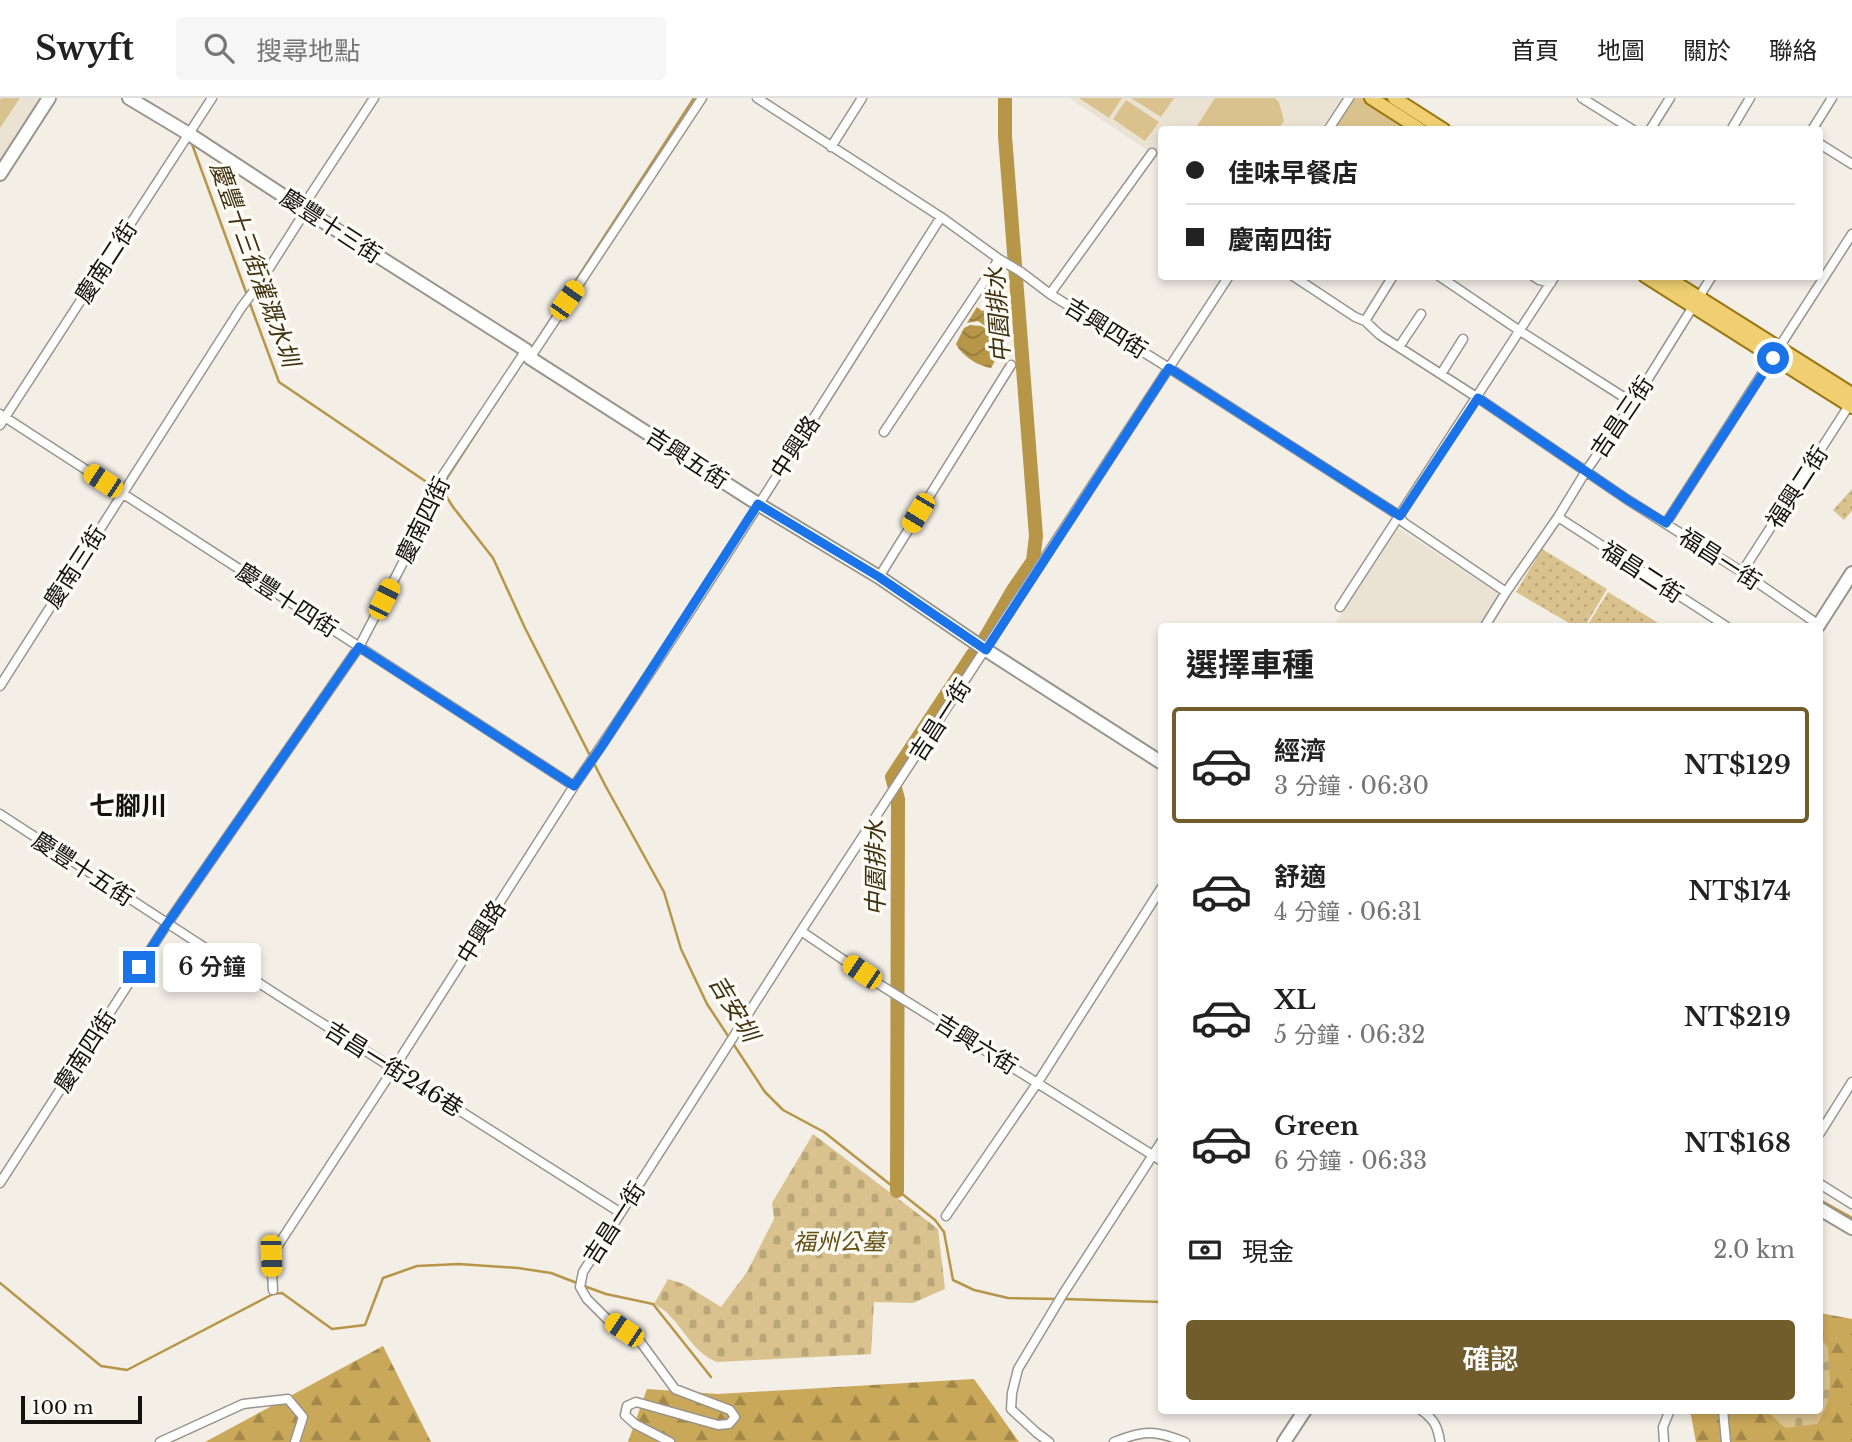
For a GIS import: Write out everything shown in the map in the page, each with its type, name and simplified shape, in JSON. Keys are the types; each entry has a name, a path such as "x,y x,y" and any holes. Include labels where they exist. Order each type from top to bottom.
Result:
{"main road":[{"path":"1371,98 1415,126"},
{"path":"1394,98 1438,126"},
{"path":"1652,280 1695,302 1851,402"},
{"path":"1670,280 1695,302"}],"street":[{"path":"0,174 49,98"},
{"name":"慶豐十三街","path":"129,98 189,134 528,354"},
{"name":"慶南二街","path":"2,419 212,98"},
{"path":"302,208 374,98"},
{"name":"慶南四街","path":"0,1184 167,924 359,647 434,503 443,475 702,98"},
{"path":"757,98 942,216 997,258 884,432"},
{"path":"771,107 777,98"},
{"path":"831,147 862,98"},
{"path":"1331,126 1349,98"},
{"path":"1582,98 1627,126"},
{"path":"1652,126 1670,98"},
{"path":"1733,126 1750,98"},
{"path":"1814,126 1832,98"},
{"path":"1823,146 1852,164"},
{"path":"1050,294 1152,153"},
{"name":"慶南三街","path":"0,685 259,284 298,222 302,208"},
{"name":"中興路","path":"272,1290 271,1256 942,216"},
{"path":"1823,280 1852,234"},
{"name":"吉興四街","path":"997,258 1400,516 1403,522 1506,592"},
{"name":"吉昌一街","path":"670,1442 635,1424 625,1415 627,1406 636,1402 718,1424 729,1424 735,1417 730,1410 675,1389 639,1340 608,1320 587,1299 580,1287 583,1272 741,1023 1226,280"},
{"name":"福昌一街","path":"1299,280 1365,321 1380,335 1628,500 1742,572 1815,623"},
{"path":"1365,321 1391,280"},
{"path":"1445,280 1633,402"},
{"path":"1340,607 1553,280"},
{"name":"吉昌三街","path":"1487,623 1633,402 1709,280"},
{"path":"1666,523 1823,280"},
{"path":"1399,347 1421,314"},
{"path":"1441,374 1463,339"},
{"name":"吉興五街","path":"528,354 758,504 879,577 986,650 1158,760"},
{"path":"879,577 1011,365"},
{"name":"福興二街","path":"1742,572 1851,402"},
{"name":"慶豐十四街","path":"2,419 574,786"},
{"name":"福昌二街","path":"1558,517 1721,623"},
{"path":"1821,623 1852,573"},
{"name":"慶豐十五街","path":"0,814 167,924"},
{"path":"946,1216 1038,1082 1158,893"},
{"name":"吉昌一街246巷","path":"167,924 621,1213"},
{"name":"吉興六街","path":"801,931 883,986 1158,1159"},
{"path":"1823,1128 1852,1082"},
{"path":"1049,1442 1011,1409 1018,1369 1158,1148"},
{"path":"1823,1186 1852,1204"},
{"path":"1823,1211 1852,1228"},
{"path":"160,1442 243,1404 288,1399 303,1417 295,1442"},
{"path":"1284,1442 1302,1414"},
{"path":"1427,1414 1438,1427 1440,1442"},
{"path":"1664,1442 1663,1427 1669,1414"},
{"path":"1723,1414 1726,1442"},
{"path":"1114,1442 1143,1432 1161,1434 1185,1442"}],"shaded area":[{"path":"0,98 43,98 0,163"},
{"path":"1069,98 1342,98 1323,126 1158,126 1158,157"},
{"path":"1398,528 1505,598 1488,623 1335,623"}],"green space":[{"path":"20,98 0,128 0,100"},
{"path":"1079,98 1122,98 1109,118"},
{"path":"1131,98 1174,98 1161,117"},
{"path":"1215,98 1275,98 1279,102 1284,121 1280,126 1197,126"},
{"path":"1353,98 1367,98 1410,126 1336,126"},
{"path":"1126,100 1159,122 1145,141 1113,119"},
{"path":"1852,489 1852,511 1844,520 1833,510"},
{"path":"1542,549 1607,589 1587,623 1569,623 1516,592"},
{"path":"1608,592 1658,623 1589,623"},
{"name":"福州公墓","path":"813,1134 938,1229 945,1289 913,1303 874,1302 871,1354 718,1362 710,1359 666,1312 654,1304 668,1279 684,1284 721,1307 747,1272 774,1219 772,1203"},
{"path":"1823,1314 1852,1319 1852,1442 1696,1442 1691,1414 1823,1414"},
{"path":"1823,1342 1828,1347 1830,1387 1823,1414"},
{"path":"383,1346 431,1442 205,1442"},
{"path":"974,1379 1019,1442 628,1442 647,1389 718,1394"},
{"path":"1770,1414 1823,1414 1817,1424 1785,1428"}],"water":[{"path":"977,307 982,311 986,310 993,321 995,339 990,327 978,321 967,323"},
{"path":"970,325 981,326 990,331 996,355 991,368 971,360 956,344 964,328"}],"waterway":[{"path":"532,348 694,98"},
{"name":"中園排水","path":"984,640 1033,561 1036,536 1005,136 1005,98"},
{"name":"慶豐十三街灌溉水圳","path":"192,144 247,295"},
{"name":"慶豐十三街灌溉水圳","path":"249,301 279,382 431,485"},
{"name":"吉安圳","path":"509,382 447,478 444,493 493,558 525,628 605,785 664,892 681,949 707,1004 765,1092 783,1110 824,1132 935,1220 944,1232 953,1280 974,1290 1008,1298 1057,1299"},
{"name":"中園排水","path":"897,1191 898,799 892,777 973,654"},
{"name":"吉安圳","path":"1823,1202 1852,1218"},
{"path":"0,1283 101,1366 127,1370 273,1294 282,1293 332,1329 365,1325 383,1278 417,1266 459,1264 518,1268 551,1273 577,1283"},
{"path":"584,1286 606,1294 653,1304 711,1377"},
{"name":"吉安圳","path":"1064,1299 1158,1302"}],"district":[{"name":"七腳川","path":"128,806"}],"route":[{"path":"139,967 359,647 574,786 758,504 879,577 986,650 1169,368 1400,516 1478,398 1666,523 1773,358"}]}
